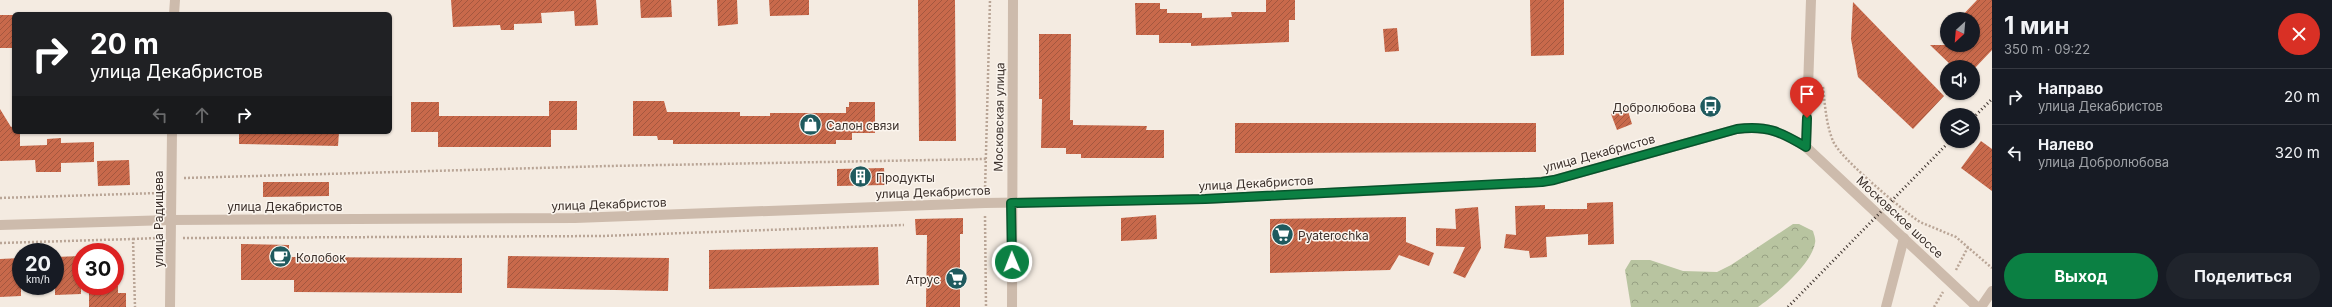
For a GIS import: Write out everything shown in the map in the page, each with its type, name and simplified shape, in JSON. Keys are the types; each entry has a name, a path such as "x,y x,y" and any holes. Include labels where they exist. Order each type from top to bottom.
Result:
{"street":[{"path":"174,12 175,0"},
{"name":"Московская улица","path":"1012,307 1011,203 1013,0"},
{"path":"1806,147 1811,0"},
{"name":"улица Декабристов","path":"0,225 171,220 575,218 985,203 1205,199 1554,180 1737,129 1754,127 1778,131 1806,147"},
{"name":"улица Радищева","path":"170,307 170,193 172,134"},
{"name":"Московское шоссе","path":"1806,147 1977,307"},
{"path":"1886,307 1904,238"},
{"path":"1982,307 1992,291"}],"path":[{"path":"986,307 985,203 990,0"},
{"path":"1823,85 1828,126 1833,142 1846,157 1910,215 1920,222 1956,237 1992,268"},
{"path":"171,178 608,166 986,159"},
{"path":"0,198 170,193"},
{"path":"0,243 170,238 602,236 904,225"},
{"path":"133,239 135,307"}],"green space":[{"path":"1793,224 1799,224 1813,231 1815,242 1812,251 1807,260 1792,278 1774,295 1758,307 1631,307 1625,270 1631,260 1650,260 1683,271 1717,272 1731,265"}],"building":[{"path":"451,0 596,0 598,25 575,26 574,11 541,13 542,23 514,24 514,30 501,30 500,25 453,27"},
{"path":"640,0 671,0 672,17 641,18"},
{"path":"717,0 737,0 738,24 718,26"},
{"path":"769,0 809,0 809,15 770,16"},
{"path":"918,0 955,0 956,141 919,141"},
{"path":"1266,0 1295,0 1295,20 1289,20 1289,42 1191,46 1191,43 1159,43 1159,35 1136,35 1135,3 1160,3 1160,9 1167,9 1167,13 1202,13 1202,18 1232,17 1231,12 1266,12"},
{"path":"1530,0 1564,0 1564,55 1531,56"},
{"path":"1977,0 1992,0 1992,50 1980,63 1980,60 1946,60 1930,45 1940,45 1940,52 1980,52 1980,12 1966,12"},
{"path":"1853,2 1940,92 1940,100 1913,129 1858,77 1851,39"},
{"path":"0,15 12,15 12,48 0,48"},
{"path":"1397,28 1399,51 1385,52 1383,29"},
{"path":"1039,34 1071,34 1070,120 1073,120 1073,125 1147,126 1146,130 1164,130 1164,158 1081,158 1081,154 1066,154 1066,148 1041,148 1042,99 1039,99"},
{"path":"549,101 577,101 577,130 551,130 551,147 438,147 438,132 411,132 411,102 439,102 439,116 549,116"},
{"path":"633,101 664,101 667,112 740,112 740,116 770,116 770,113 846,113 846,107 849,107 849,102 875,102 875,133 852,133 852,140 836,140 836,144 673,144 673,140 658,140 657,136 633,136"},
{"path":"1627,108 1632,124 1617,130 1611,114"},
{"path":"0,109 12,127 12,134 20,134 20,146 47,145 47,139 61,138 61,143 94,142 94,162 61,163 61,172 36,172 35,160 0,161"},
{"path":"1235,123 1536,123 1536,152 1235,153"},
{"path":"239,134 339,134 338,146 239,144"},
{"path":"1981,141 1992,149 1992,191 1961,168 1976,148 1980,148"},
{"path":"129,160 130,185 98,186 97,161"},
{"name":"Продукты","path":"884,168 885,185 837,186 837,169"},
{"path":"263,182 329,182 329,196 263,197"},
{"path":"1613,202 1614,244 1588,245 1588,234 1546,237 1547,257 1530,258 1529,251 1504,248 1506,234 1516,235 1515,206 1545,205 1545,209 1587,209 1587,203"},
{"path":"1478,207 1481,248 1465,278 1453,273 1465,247 1436,246 1436,228 1456,229 1455,209"},
{"path":"1156,215 1157,239 1121,241 1121,218"},
{"path":"1406,217 1406,242 1434,253 1429,266 1399,255 1390,270 1270,273 1270,219"},
{"path":"963,218 963,234 960,234 960,307 926,307 927,235 916,235 915,219"},
{"path":"241,244 289,245 289,257 462,258 462,293 294,292 294,280 241,280"},
{"path":"878,247 879,285 709,289 709,250"},
{"path":"72,256 72,294 64,295 64,257"},
{"path":"508,256 669,258 668,291 507,288"},
{"path":"12,258 12,295 21,296 0,297 0,259"},
{"path":"124,293 126,293 126,307 89,307 89,295 124,295"}],"railway":[{"path":"1980,111 1992,99"},
{"path":"1788,307 1943,148"}],"place":[{"name":"Добролюбова","path":"1711,107"},
{"name":"Салон связи","path":"810,125"},
{"name":"Продукты","path":"861,177"},
{"name":"Pyaterochka","path":"1283,235"},
{"name":"Колобок","path":"281,257"},
{"name":"Атрус","path":"956,279"}],"route":[{"path":"1012,262 1011,203 1205,199 1530,183 1554,180 1737,129 1754,127 1778,131 1806,147 1807,118"}]}
